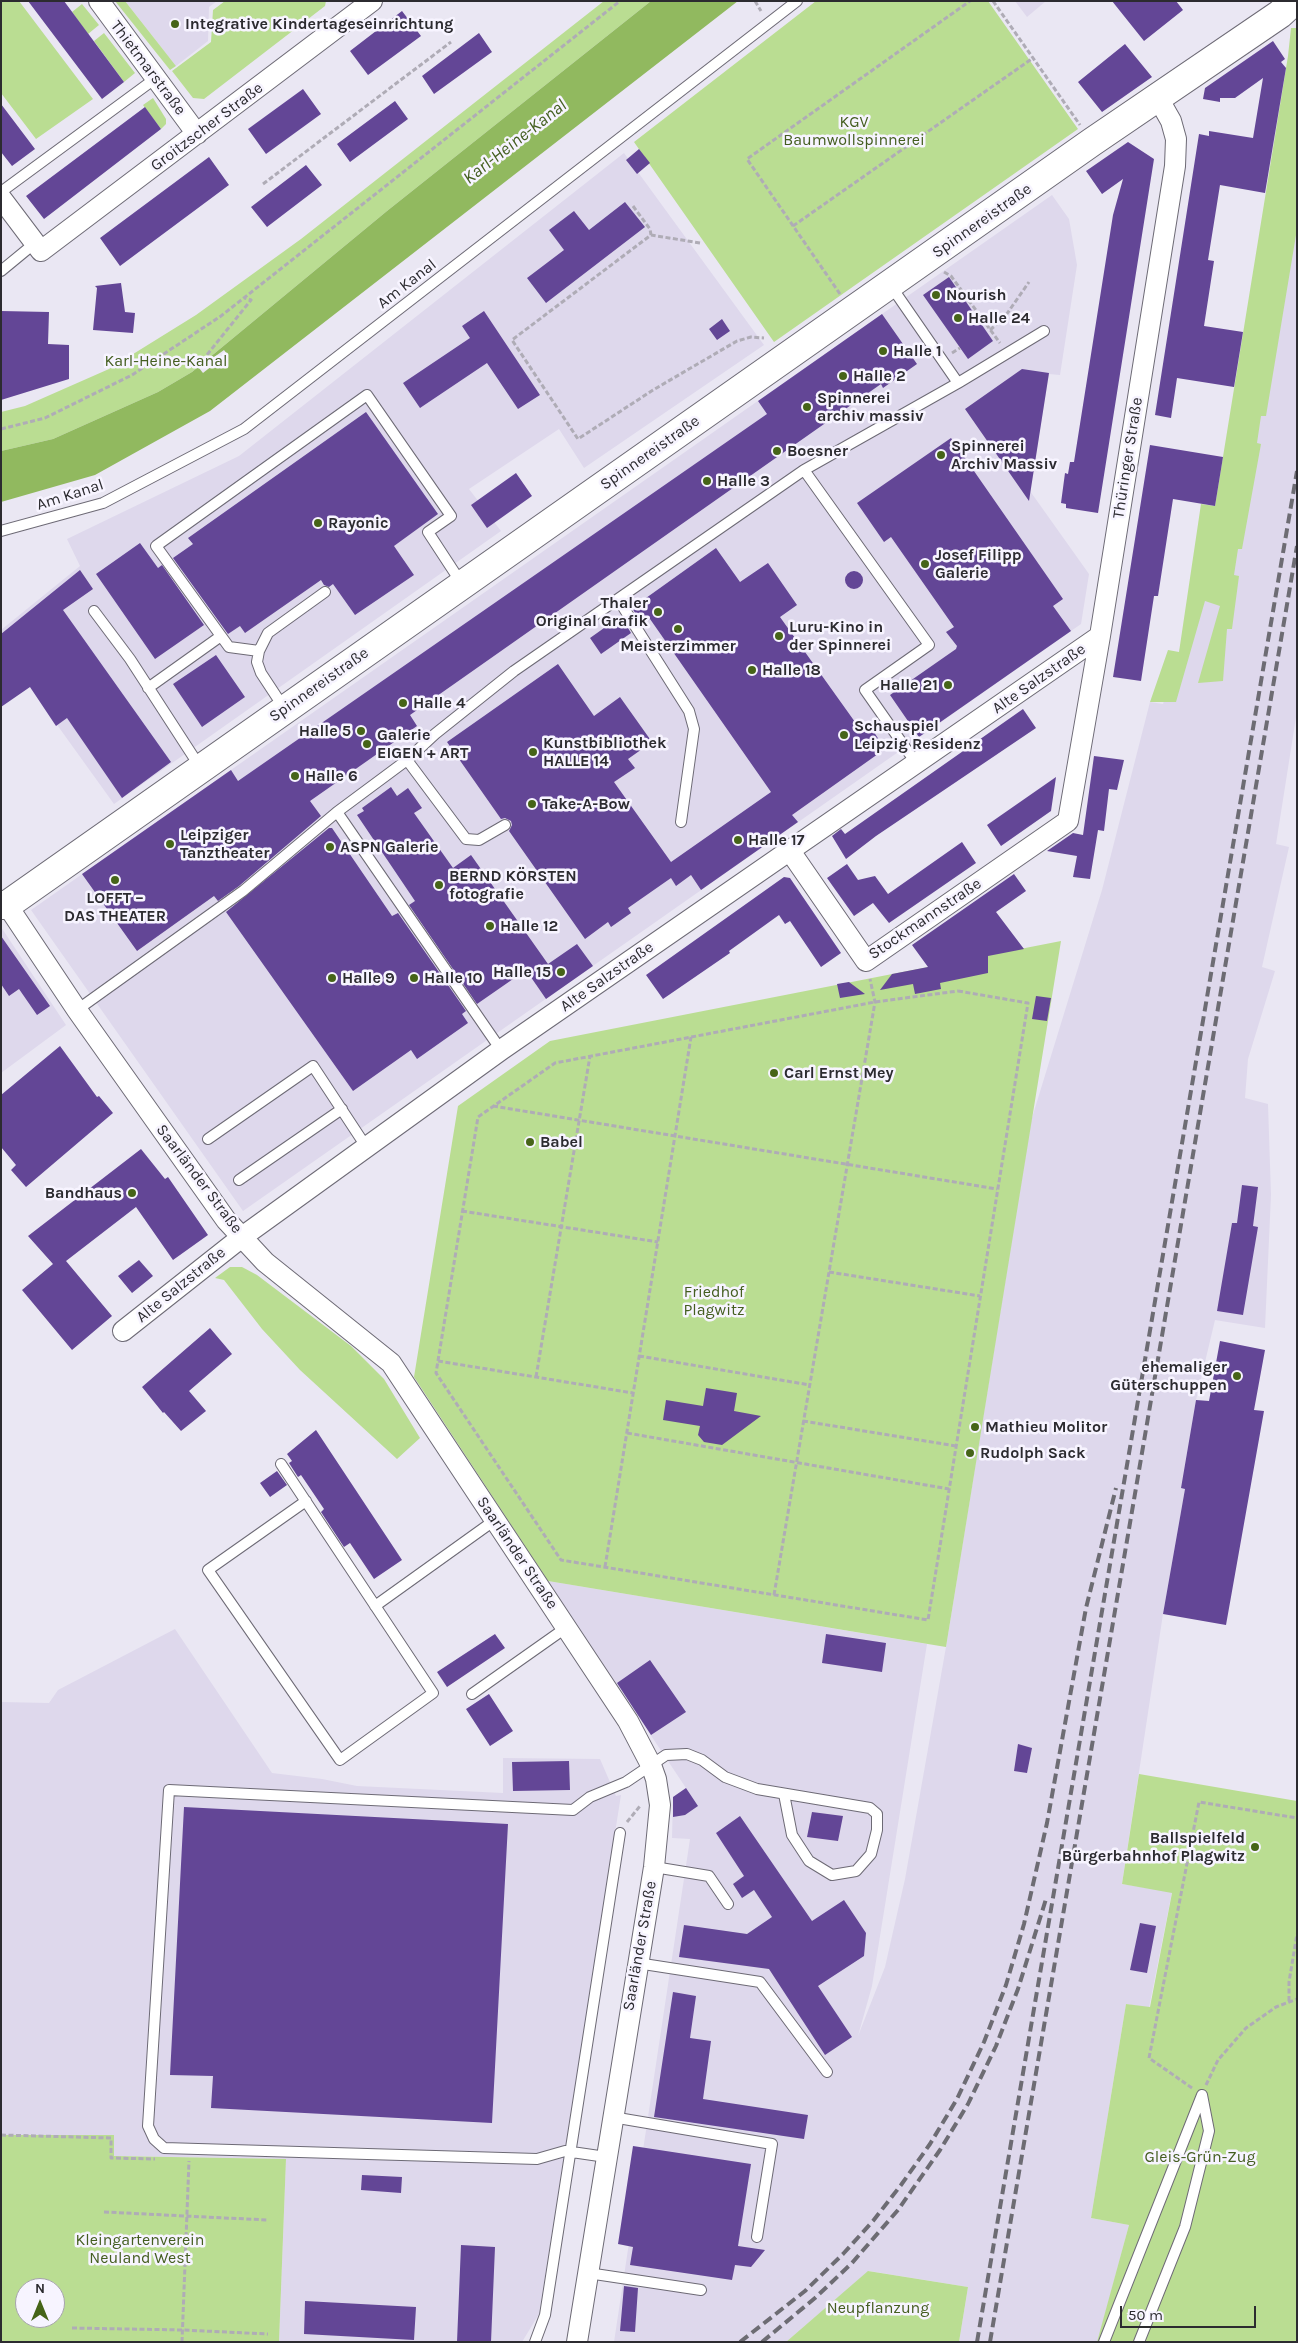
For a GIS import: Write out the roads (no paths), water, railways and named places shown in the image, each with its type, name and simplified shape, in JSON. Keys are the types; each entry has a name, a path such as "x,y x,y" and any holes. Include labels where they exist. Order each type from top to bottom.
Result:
{"street":[{"name":"Thietmarstraße","path":"98,1 198,134"},
{"name":"Spinnereistraße","path":"4,905 891,285 1092,142 1295,2"},
{"name":"Groitzscher Straße","path":"38,247 198,134 362,4"},
{"name":"Thüringer Straße","path":"1068,821 1100,636 1175,166 1176,138 1171,121 1158,98"},
{"path":"1,198 38,247"},
{"name":"Alte Salzstraße","path":"123,1332 242,1237 501,1050 1100,636"},
{"name":"Stockmannstraße","path":"790,851 866,961 1068,821"},
{"name":"Saarländer Straße","path":"4,905 226,1220 265,1262 391,1363 628,1721 651,1765 660,1794 660,1818 654,1867 577,2342"}],"lane":[{"name":"Am Kanal","path":"1,531 103,502 244,429 797,1"},
{"path":"1,192 156,78"},
{"path":"1,271 38,247"},
{"path":"891,285 958,383"},
{"path":"77,1010 243,891 336,812 407,760 435,734 514,671 804,470 958,383 1044,331"},
{"path":"259,651 229,647 156,546 367,395 451,516 428,532 463,584"},
{"path":"804,470 929,644 865,690 916,763"},
{"path":"284,709 260,673 257,662 259,651 268,633 325,592"},
{"path":"618,599 689,711 694,729 681,822"},
{"path":"94,611 200,767"},
{"path":"148,688 221,636"},
{"path":"407,760 466,838 479,840 505,825"},
{"path":"336,812 501,1050"},
{"path":"208,1139 314,1066 367,1148"},
{"path":"239,1180 342,1108"},
{"path":"281,1464 306,1501 433,1693 340,1760 208,1570 306,1501"},
{"path":"375,1606 495,1520"},
{"path":"472,1694 567,1627"},
{"path":"606,2157 565,2151 537,2160 164,2148 154,2139 148,2126 169,1790 573,1810 590,1797 626,1782 666,1755 686,1754 702,1760 725,1777 757,1789 840,1801 870,1808 877,1814 877,1830 871,1854 856,1871 832,1875 809,1862 792,1835 784,1794"},
{"path":"535,2342 545,2315 572,2152 620,1834"},
{"path":"654,1867 709,1876 728,1904"},
{"path":"637,1963 760,1982 826,2072"},
{"path":"1104,2342 1202,2095 1209,2130 1185,2227 1139,2342"},
{"path":"612,2117 772,2144 757,2237"},
{"path":"588,2273 701,2290"}],"water":[{"name":"Karl-Heine-Kanal","path":"651,1 738,1 210,411 95,475 1,502 1,451 53,439 158,392 192,372 387,211"}],"railway":[{"path":"977,2342 1297,471"},
{"path":"990,2342 1297,546"},
{"path":"740,2342 805,2291 873,2221 930,2144 957,2099 984,2042 1006,1985 1024,1924 1047,1823 1086,1608 1116,1488"},
{"path":"762,2342 815,2298 852,2263 898,2210 940,2150 968,2104 996,2046 1018,1989 1046,1899"}],"place":[{"name":"Integrative Kindertageseinrichtung","path":"175,24"},
{"name":"Nourish","path":"936,295"},
{"name":"Halle 24","path":"958,318"},
{"name":"Halle 1","path":"883,351"},
{"name":"Halle 2","path":"843,376"},
{"name":"Spinnerei archiv massiv","path":"807,407"},
{"name":"Boesner","path":"777,451"},
{"name":"Spinnerei Archiv Massiv","path":"941,455"},
{"name":"Halle 3","path":"707,481"},
{"name":"Rayonic","path":"318,523"},
{"name":"Josef Filipp Galerie","path":"925,564"},
{"name":"Thaler Original Grafik","path":"658,612"},
{"name":"Meisterzimmer","path":"678,629"},
{"name":"Luru-Kino in der Spinnerei","path":"779,636"},
{"name":"Halle 18","path":"752,670"},
{"name":"Halle 21","path":"948,685"},
{"name":"Halle 4","path":"403,703"},
{"name":"Halle 5","path":"361,731"},
{"name":"Schauspiel Leipzig Residenz","path":"844,735"},
{"name":"Galerie EIGEN + ART","path":"367,744"},
{"name":"Kunstbibliothek HALLE 14","path":"533,752"},
{"name":"Halle 6","path":"295,776"},
{"name":"Take-A-Bow","path":"532,804"},
{"name":"Halle 17","path":"738,840"},
{"name":"Leipziger Tanztheater","path":"170,844"},
{"name":"ASPN Galerie","path":"330,847"},
{"name":"LOFFT – DAS THEATER","path":"115,880"},
{"name":"BERND KÖRSTEN fotografie","path":"439,885"},
{"name":"Halle 12","path":"490,926"},
{"name":"Halle 15","path":"561,972"},
{"name":"Halle 9","path":"332,978"},
{"name":"Halle 10","path":"414,978"},
{"name":"Carl Ernst Mey","path":"774,1073"},
{"name":"Babel","path":"530,1142"},
{"name":"Bandhaus","path":"132,1193"},
{"name":"ehemaliger Güterschuppen","path":"1237,1376"},
{"name":"Mathieu Molitor","path":"975,1427"},
{"name":"Rudolph Sack","path":"970,1453"},
{"name":"Ballspielfeld Bürgerbahnhof Plagwitz","path":"1255,1847"}],"park label":[{"name":"KGV Baumwollspinnerei","path":"854,131"},
{"name":"Friedhof Plagwitz","path":"714,1301"},
{"name":"Gleis-Grün-Zug","path":"1200,2157"},
{"name":"Kleingartenverein Neuland West","path":"140,2249"},
{"name":"Neupflanzung","path":"878,2308"}]}
